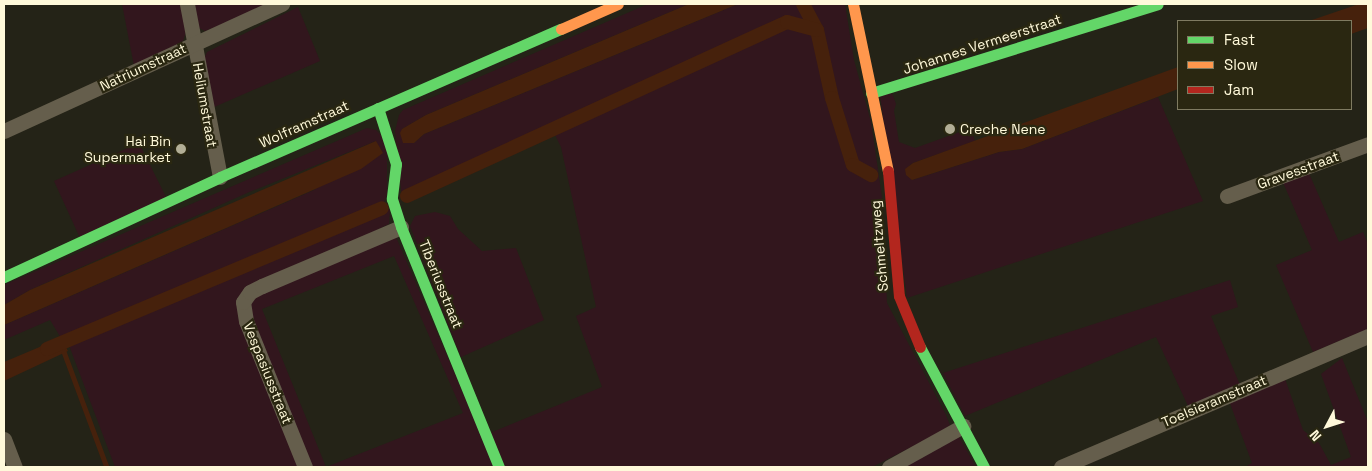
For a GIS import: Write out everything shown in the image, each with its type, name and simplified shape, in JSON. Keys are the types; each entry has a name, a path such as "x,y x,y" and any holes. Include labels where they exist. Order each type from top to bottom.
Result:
{"street":[{"name":"Heliumstraat","path":"187,4 220,177"},
{"name":"Natriumstraat","path":"4,130 282,4"},
{"name":"Wolframstraat","path":"4,277 220,177 618,4"},
{"name":"Schmeltzweg","path":"853,4 887,161 899,296 914,336 984,467"},
{"name":"Johannes Vermeerstraat","path":"871,93 1158,4"},
{"name":"Tiberiusstraat","path":"378,108 396,164 392,199 401,227 499,467"},
{"name":"Gravesstraat","path":"1227,196 1368,144"},
{"name":"Vespasiusstraat","path":"305,467 246,322 243,302 250,292 262,286 401,227"},
{"name":"Toelsieramstraat","path":"1061,467 1368,336"},
{"path":"889,467 963,426"},
{"path":"4,439 15,467"}],"shaded area":[{"path":"122,4 181,4 186,32 183,41 134,66"},
{"path":"194,4 280,4 205,31 199,28"},
{"path":"648,4 689,4 426,115 402,129 414,143 424,134 738,4 845,4 854,60 871,122 882,197 887,303 946,415 950,425 947,429 872,467 504,467 490,433 602,387 576,316 596,307 561,147 552,129 402,199 395,131 399,115 403,110"},
{"path":"689,4 738,4 424,134 414,143 403,143 400,133 402,129 426,115"},
{"path":"1359,4 1368,4 1368,28 1352,34 1352,20 1312,20"},
{"path":"298,7 320,61 212,108 204,59 207,52"},
{"path":"1177,67 1177,89 1022,149 999,152 912,180 906,175 905,169 913,163"},
{"path":"892,93 896,104 894,111 899,142 915,148 971,128 975,141 913,163 909,166 912,180 999,152 1022,149 1158,97 1203,201 907,298 880,95"},
{"path":"367,128 376,130 387,141 387,194 382,208 390,210 389,224 241,297 300,467 115,467 67,340 61,338 50,320 4,340 4,325 314,190 376,141 247,193 30,290 4,305 4,285"},
{"path":"376,141 383,153 361,169 4,325 4,305 30,290"},
{"path":"139,143 167,199 80,238 54,181"},
{"path":"1308,171 1339,242 1363,232 1368,244 1368,329 1313,352 1276,265 1312,250 1282,180"},
{"path":"435,212 450,216 458,229 482,251 516,248 544,320 461,357 410,226 415,216"},
{"path":"396,237 495,467 326,467 310,467 249,316 251,299 258,292","holes":["394,256 463,413 326,467 262,309"]},
{"path":"1230,280 1238,307 1211,316 1240,385 1188,406 1156,337 965,416 943,373"},
{"path":"61,338 68,351 4,381 4,362"},
{"path":"1342,358 1368,422 1368,467 1245,467 1252,463 1228,398 1283,373 1303,430 1319,443 1331,465 1351,457 1321,374"},
{"path":"958,435 976,467 893,467"}],"waterway":[{"path":"803,4 817,30 832,98 853,165 871,175"},
{"path":"407,196 787,22 817,30"},
{"path":"47,349 382,208"},
{"path":"63,349 107,467"}],"traffic: fast":[{"path":"871,93 1158,4"},
{"path":"4,277 220,177 561,29"},
{"path":"378,108 396,164 392,199 401,227 499,467"},
{"path":"920,347 984,467"}],"traffic: slow":[{"path":"561,29 618,4"},
{"path":"853,4 888,171"}],"traffic: jam":[{"path":"888,171 899,296 920,347"}],"place":[{"name":"Creche Nene","path":"950,129"},
{"name":"Hai Bin Supermarket","path":"181,149"}]}
